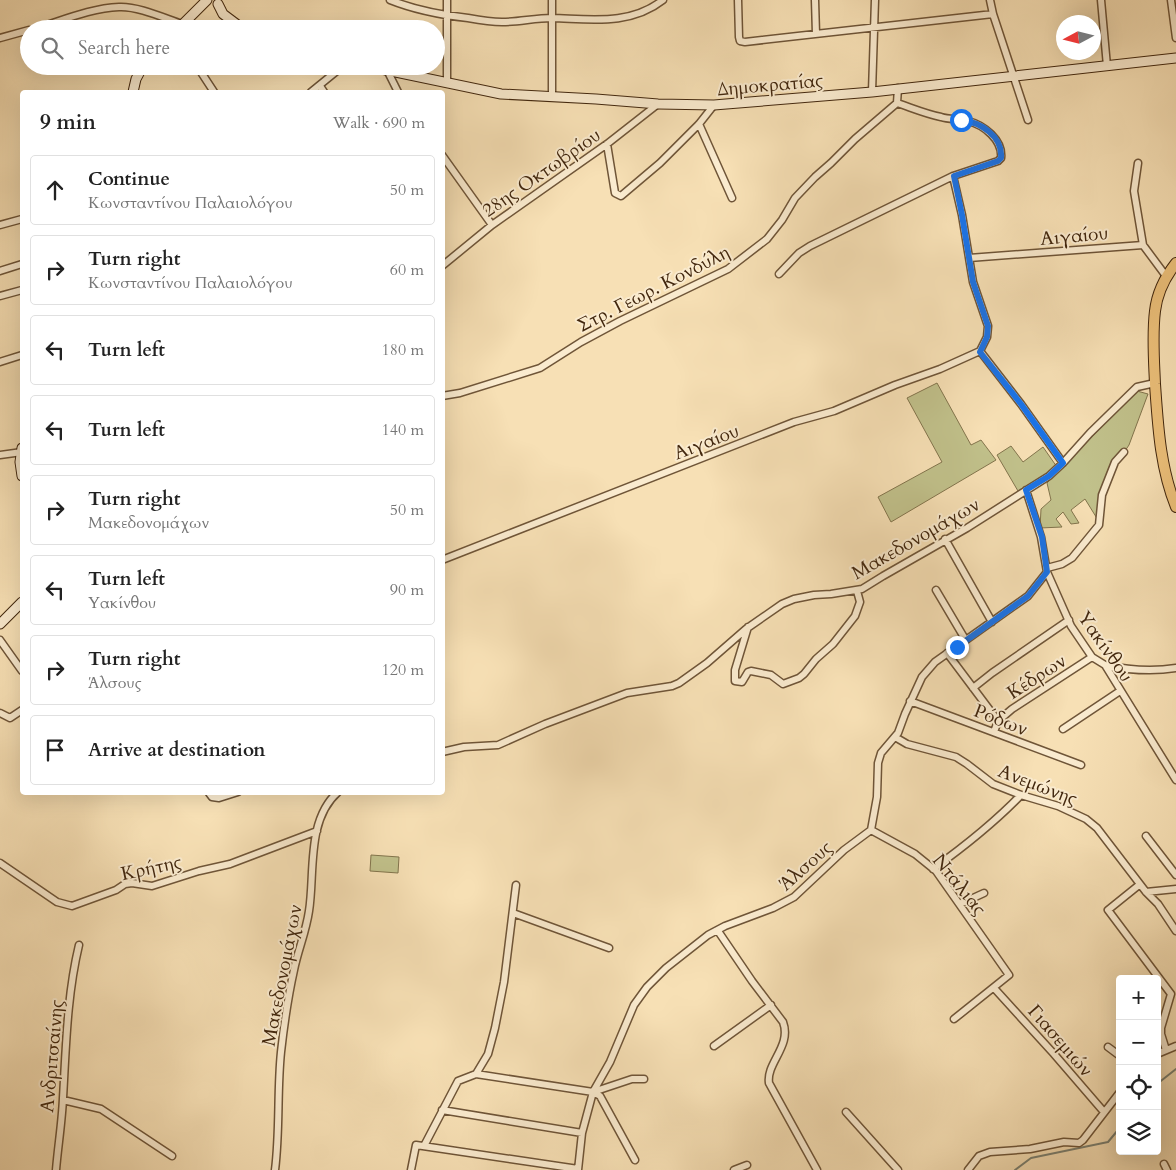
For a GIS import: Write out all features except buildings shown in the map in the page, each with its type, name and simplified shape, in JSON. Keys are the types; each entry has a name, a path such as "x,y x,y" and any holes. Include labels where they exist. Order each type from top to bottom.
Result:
{"main road":[{"path":"1176,263 1166,276 1155,311 1154,357 1160,448 1166,480 1176,507"}],"street":[{"path":"186,20 207,0 212,4 220,2 223,14 231,20"},
{"path":"390,0 418,10 448,16 502,22 551,18 581,20 616,19 642,13 663,0"},
{"path":"447,0 447,82"},
{"path":"552,0 552,97"},
{"path":"738,0 740,41 993,14"},
{"path":"815,0 816,34"},
{"path":"872,92 875,0"},
{"path":"991,0 993,14 1028,120"},
{"path":"1101,0 1107,66"},
{"path":"1171,0 1176,38"},
{"path":"63,20 95,10 121,6 144,11 166,20"},
{"path":"0,38 20,32"},
{"name":"Δημοκρατίας","path":"412,75 501,94 658,104 714,105 872,92 1176,58"},
{"path":"133,90 138,75"},
{"path":"203,75 213,90"},
{"path":"314,90 333,75"},
{"path":"390,75 397,90"},
{"path":"320,86 323,90"},
{"path":"779,274 799,253 810,246 954,176 998,161 1001,158 998,142 988,130 974,123 944,118 897,103 898,88"},
{"name":"Στρ. Γεωρ. Κονδύλη","path":"445,396 460,393 540,368 581,342 620,321 728,269 767,239 782,220 795,198 815,177 897,103"},
{"name":"28ης Οκτωβρίου","path":"445,263 492,224 607,144 658,104"},
{"path":"607,144 615,193 621,196 660,163 699,124 714,105"},
{"path":"699,124 732,198"},
{"path":"445,159 492,224"},
{"path":"1138,163 1134,191 1143,245 1166,276"},
{"path":"954,176 973,282 988,326 987,337 980,352 1021,404 1063,463"},
{"path":"0,225 20,220"},
{"name":"Αιγαίου","path":"969,258 1143,245"},
{"path":"0,271 20,265"},
{"path":"0,296 20,291"},
{"name":"Αιγαίου","path":"445,559 794,422 834,411 980,352"},
{"path":"0,362 20,356"},
{"name":"Μακεδονομάχων","path":"445,751 464,747 498,745 545,724 627,693 672,686 706,663 748,628 782,604 794,599 814,595 862,590 945,539 967,528 1049,476 1137,387 1155,383"},
{"path":"0,455 20,451"},
{"path":"872,830 877,797 878,763 881,752 895,738 910,701 928,668 965,639 1028,596 1047,570 1072,558 1099,525 1102,495 1115,462 1124,452"},
{"name":"Υακίνθου","path":"1026,490 1042,537 1047,570 1077,636 1092,657 1105,665 1176,780"},
{"path":"945,539 992,622"},
{"path":"936,590 965,639"},
{"path":"748,628 735,670 735,681 742,682 748,672 751,671 771,675 785,683 804,674 816,659 833,644 855,616 860,602 856,591"},
{"path":"0,624 20,604"},
{"path":"973,688 1069,620"},
{"path":"0,640 20,668"},
{"path":"947,653 998,721 994,732"},
{"name":"Κέδρων","path":"998,721 1012,709 1092,657"},
{"path":"1105,665 1134,670 1158,671 1176,668"},
{"path":"1063,729 1120,691"},
{"name":"Ρόδων","path":"910,701 1081,765"},
{"path":"0,713 10,718 20,711"},
{"name":"Ανεμώνης","path":"895,738 907,744 956,758 993,784 1021,796 1058,806 1086,819 1097,828 1140,885 1158,904 1176,931"},
{"path":"210,795 219,798 228,795"},
{"name":"Μακεδονομάχων","path":"275,1170 279,1132 281,1052 294,968 302,946 309,912 312,858 317,831 324,808 335,795"},
{"path":"933,869 995,822 1021,796"},
{"name":"Ντάλιας","path":"872,830 915,854 933,869 960,904 1009,975 994,988"},
{"name":"Άλσους","path":"578,1169 582,1133 592,1092 613,1055 634,1005 647,987 666,968 708,935 725,926 773,908 794,897 813,877 844,850 872,830"},
{"name":"Κρήτης","path":"0,863 57,902 66,906 72,906 116,890 125,884 132,883 152,886 199,871 230,864 317,831"},
{"path":"1146,836 1176,875"},
{"path":"476,1074 488,1054 495,1028 504,982 516,885"},
{"path":"1140,885 1108,910 1171,994 1161,1028 1166,1050"},
{"path":"1146,892 1176,889"},
{"path":"960,904 984,893"},
{"path":"513,913 609,948"},
{"path":"718,931 752,982 781,1017 785,1028 784,1041 770,1073 769,1083 817,1170"},
{"name":"Ανδριτσαίνης","path":"56,1170 63,1100 65,1047 74,966 79,945"},
{"path":"954,1019 994,988"},
{"name":"Γιασεμιών","path":"994,988 1104,1112"},
{"path":"714,1046 771,1005"},
{"path":"1161,1052 1176,1046"},
{"path":"1108,1047 1116,1053"},
{"path":"424,1146 458,1081 476,1074 592,1092 600,1096 634,1160"},
{"path":"592,1092 632,1079 644,1078"},
{"path":"968,1170 979,1156 990,1152 1030,1149 1064,1142 1079,1143 1116,1097"},
{"path":"63,1100 101,1109 172,1156"},
{"path":"442,1110 582,1133"},
{"path":"846,1112 898,1170"},
{"path":"411,1170 416,1145 578,1169"},
{"path":"734,1170 747,1165"}],"green space":[{"path":"937,383 971,445 981,440 996,460 891,522 878,497 942,462 907,398"},
{"path":"1137,391 1148,394 1129,445 1104,482 1099,502 1098,520 1085,499 1071,510 1079,523 1071,524 1063,512 1056,519 1062,527 1040,528 1041,509 1051,500 1047,483"},
{"path":"1011,446 1023,462 1043,447 1057,467 1018,491 997,455"},
{"path":"371,855 399,857 398,873 370,871"}],"waterway":[{"path":"1161,1081 1176,1069"},
{"path":"1015,1170 1031,1158 1108,1142 1116,1132"}],"route":[{"path":"957,647 965,639 998,619 1028,596 1047,572 1042,537 1026,490 1049,476 1063,463 1021,404 980,352 987,337 988,326 973,282 954,176 998,161 1001,158 1001,149 988,130 974,123 961,120"}]}
